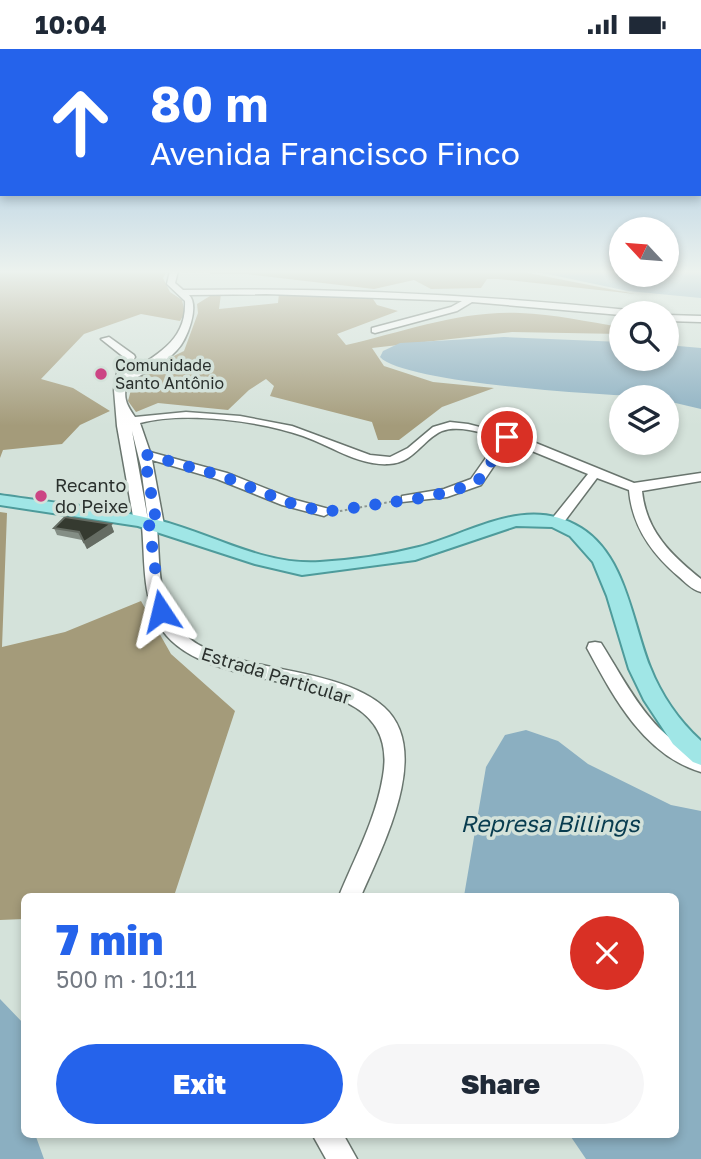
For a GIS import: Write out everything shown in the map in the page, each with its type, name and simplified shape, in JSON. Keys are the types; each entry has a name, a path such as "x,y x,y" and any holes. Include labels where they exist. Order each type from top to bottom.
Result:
{"main road":[{"path":"0,500 149,524 282,565 312,569 415,554 515,520 556,523 581,537 600,558 618,599 640,670 656,701 674,727 701,755"}],"street":[{"path":"122,381 174,348 185,323"},
{"path":"375,330 402,323"},
{"path":"106,339 130,358 122,373 119,390 128,423 144,454 149,524 161,611 176,636"},
{"path":"128,423 197,417 253,420 303,432 362,456 384,461 405,457 432,430 443,426 468,426 507,437 635,488 701,477"},
{"path":"128,423 149,524"},
{"path":"407,499 447,493 476,482 507,437"},
{"path":"144,454 222,476 287,502 324,512"},
{"path":"556,523 595,473"},
{"path":"635,488 636,510 645,531 701,587"},
{"name":"Estrada Particular","path":"176,636 192,650 215,661 327,688 378,713 392,732 396,758 390,797 351,893"},
{"path":"595,648 651,729 675,754 701,763"},
{"path":"329,1138 343,1159"}],"path":[{"path":"324,512 407,499"}],"shaded area":[{"path":"0,323 116,323 84,334 41,379 73,388 110,411 80,425 62,444 3,450 0,458"},
{"path":"194,323 367,323 337,334 346,345 433,323 594,323 609,325 609,334 512,332 372,348 384,366 433,382 494,388 442,407 399,440 378,440 372,422 270,396 274,386 266,379 249,390 228,410 158,403 136,412 128,401 135,375 184,351"},
{"path":"0,512 7,513 2,647 65,632 141,601 171,654 235,711 175,893 21,893 21,919 0,920"}],"water":[{"path":"504,337 609,341 609,371 679,371 679,346 701,348 701,409 679,404 679,385 609,385 607,395 469,382 429,375 397,366 380,357 383,351 400,343"},
{"name":"Represa Billings","path":"526,730 558,741 588,764 671,805 701,811 701,1159 586,1159 572,1138 679,1138 679,893 465,893 486,767 505,735"},
{"path":"0,999 21,1021 21,1138 36,1138 44,1159 0,1159"}],"building":[{"path":"65,517 111,524 84,542 79,532 54,528"}],"place":[{"name":"Comunidade Santo Antônio","path":"101,374"},
{"name":"Recanto do Peixe","path":"41,496"}],"route":[{"path":"161,611 149,524 157,526 144,454 222,476 315,511 341,512 428,497 465,487 481,478 486,466 507,437"}]}
